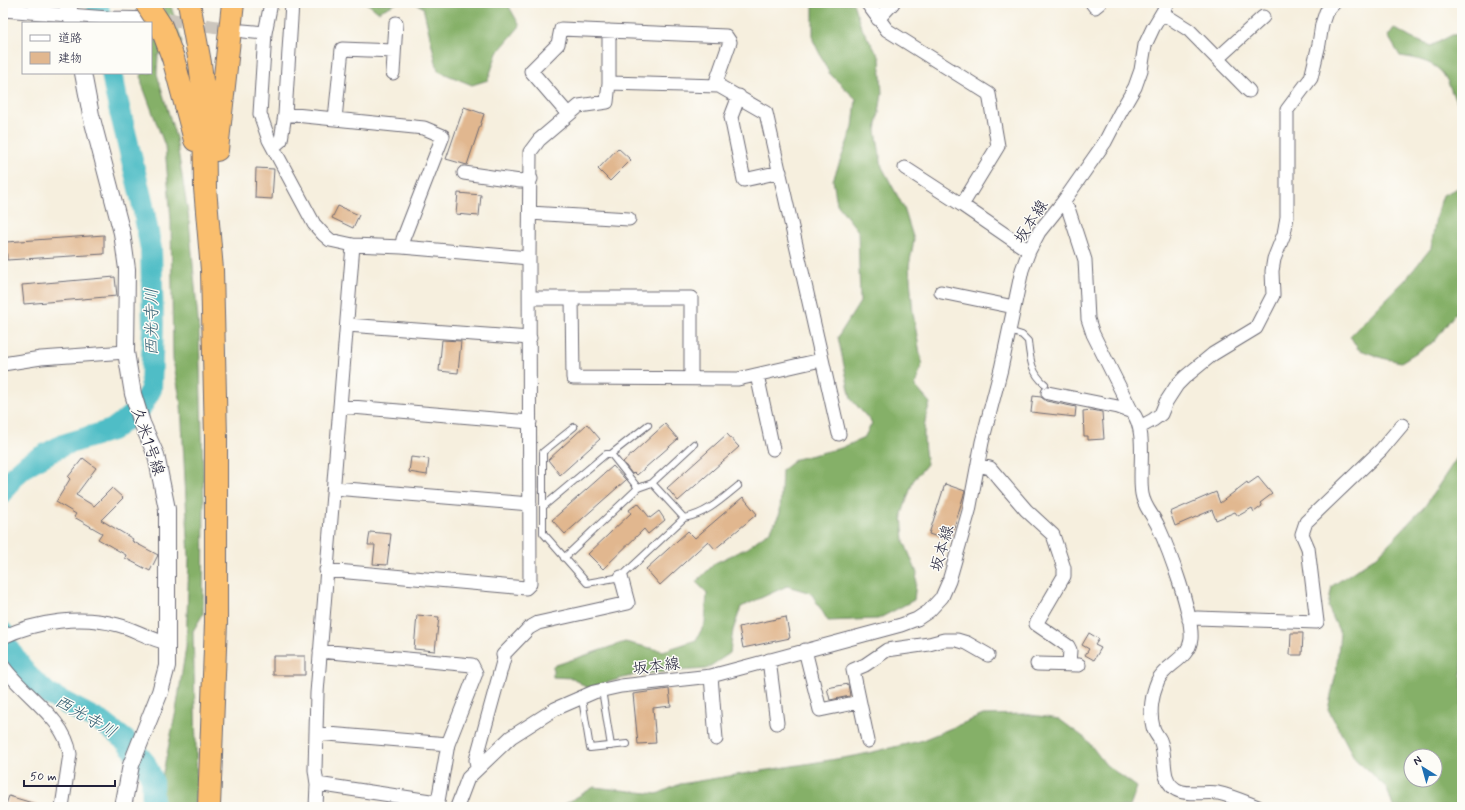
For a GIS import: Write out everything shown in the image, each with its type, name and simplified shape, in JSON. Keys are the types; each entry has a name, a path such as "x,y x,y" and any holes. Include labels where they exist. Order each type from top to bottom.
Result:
{"highway":[{"path":"146,3 161,26 173,58 190,117 205,188"},
{"path":"189,3 200,63 204,98 205,188 212,270 216,438 216,622 209,807"},
{"path":"202,3 214,77 224,269 230,438 229,626 221,807"},
{"path":"217,150 233,3"}],"street":[{"path":"271,3 265,33 260,114 268,140 314,224 323,234 330,240 353,245 402,247 529,258"},
{"path":"273,147 281,140 285,114 292,3"},
{"path":"867,3 887,30 989,94 998,146 962,205"},
{"path":"878,19 893,3"},
{"path":"1092,3 1095,7 1100,3"},
{"path":"1140,427 1161,414 1166,402 1177,385 1185,377 1213,354 1256,328 1273,295 1272,271 1274,259 1284,234 1287,217 1287,110 1311,78 1318,50 1322,24 1326,12 1334,3"},
{"path":"1165,8 1218,58 1249,92"},
{"name":"坂本線","path":"456,807 468,778 511,737 531,722 580,698 602,690 621,686 711,676 902,625 930,611 942,597 949,581 969,511 982,442 1022,270 1029,251 1040,232 1064,202 1105,142 1135,87 1141,70 1146,45 1153,28 1165,8"},
{"path":"3,10 108,18 168,19"},
{"path":"1218,58 1263,17"},
{"path":"393,73 396,23"},
{"path":"568,114 531,71 558,44 561,29 726,36 730,42 717,79 719,86"},
{"path":"243,31 265,33"},
{"path":"326,570 526,588 530,584 530,152 539,140 579,106 607,102 609,83 609,31"},
{"path":"335,119 342,48 394,52"},
{"name":"久米1号線","path":"83,74 91,115 122,233 127,269 126,352 133,394 142,423 156,455 167,508 167,666 160,692 131,765 123,807"},
{"path":"609,83 719,86 739,96 766,113 839,434"},
{"path":"739,96 731,117 744,180 780,172"},
{"path":"285,114 424,128 444,136 403,238 402,247"},
{"path":"905,168 1029,251"},
{"path":"464,173 520,181 531,179"},
{"path":"1064,202 1069,211 1085,260 1088,319 1092,334 1140,427 1140,473 1142,495 1146,508 1154,517 1160,531 1186,604 1189,620 1191,638 1189,649 1161,675 1155,687 1150,714 1153,729 1160,741 1166,776 1172,787 1183,793 1216,793 1229,796 1258,807"},
{"path":"530,213 629,219"},
{"path":"316,807 317,784 315,770 320,651 353,245"},
{"path":"941,292 1014,307"},
{"path":"530,298 691,298 691,378"},
{"path":"572,298 573,378 738,379 821,360"},
{"path":"347,325 530,338"},
{"path":"3,364 41,358 126,352"},
{"path":"757,375 774,449"},
{"path":"1046,389 1118,407 1132,412"},
{"path":"340,406 530,422"},
{"path":"1189,620 1197,618 1317,622 1308,548 1302,534 1306,522 1381,450 1402,425"},
{"path":"978,464 990,468 1026,510 1053,535 1064,568 1064,576 1036,624 1068,646 1074,664 1037,664"},
{"path":"334,488 530,504"},
{"path":"477,768 476,760 504,658 503,655 529,628 538,623 628,603 621,577"},
{"path":"7,635 46,623 85,620 118,625 158,641 168,642"},
{"path":"868,741 853,670 865,666 887,650 929,644 944,640 958,640 967,643 988,655"},
{"path":"805,650 820,710 859,702"},
{"path":"317,784 437,804 448,744 476,673 472,666 320,651"},
{"path":"769,660 777,723"},
{"path":"3,666 18,686 57,724 69,746 70,754 62,807"},
{"path":"711,676 716,739"},
{"path":"316,733 448,744"}],"lane":[{"path":"1009,331 1022,335 1028,341 1030,363 1046,389"},
{"path":"544,506 606,454 611,454 648,425"},
{"path":"574,428 543,452 543,533 587,583 621,577 684,518 706,511 738,486"},
{"path":"564,558 638,488 652,483 694,444"},
{"path":"611,454 638,488"},
{"path":"652,483 684,518"},
{"path":"602,690 611,746"},
{"path":"580,698 583,705 590,748 627,744"}],"green space":[{"path":"162,3 170,3 182,42 158,55 157,74 176,138 189,220 199,331 204,501 203,614 193,631 197,784 194,807 162,807 162,777 176,711 186,647 189,557 181,404 173,360 171,220 165,146 142,84 141,74 152,74 152,45 168,27"},
{"path":"367,3 397,3 378,12"},
{"path":"414,3 507,3 520,26 497,53 488,80 472,85 438,71 423,7"},
{"path":"813,3 853,3 861,27 880,58 882,94 876,131 882,167 904,208 914,240 909,266 913,313 922,365 915,386 930,403 924,426 927,464 913,481 902,514 904,541 917,573 914,600 878,619 828,621 811,593 787,586 741,607 733,630 730,653 706,669 638,674 587,688 573,678 553,677 553,666 625,642 663,651 696,640 705,623 707,593 696,582 715,563 747,548 771,530 780,513 782,470 796,459 841,448 864,438 872,423 851,399 838,337 860,302 858,231 837,204 833,180 853,127 856,99 829,73 813,40"},
{"path":"1394,28 1411,38 1431,46 1452,35 1462,34 1462,106 1456,100 1447,81 1437,68 1431,64 1419,60 1400,56 1388,36"},
{"path":"1462,186 1462,308 1453,316 1435,341 1401,362 1382,358 1358,349 1350,336 1406,279 1431,248 1436,216 1443,195"},
{"path":"1462,450 1462,807 1393,807 1387,788 1355,759 1328,709 1336,673 1340,633 1328,607 1332,586 1377,556 1425,506"},
{"path":"1025,714 1059,719 1086,739 1106,765 1137,787 1130,807 560,807 594,787 657,794 680,784 855,756 920,741 983,715"}],"building":[{"path":"464,107 484,114 467,165 446,159"},
{"path":"618,148 631,160 610,181 598,169"},
{"path":"256,168 274,169 272,199 255,198"},
{"path":"458,193 481,195 479,216 456,214"},
{"path":"338,206 359,215 353,228 332,218"},
{"path":"104,235 104,254 7,260 6,242"},
{"path":"115,277 117,296 24,304 22,285"},
{"path":"442,340 461,341 458,373 439,371"},
{"path":"1033,396 1041,397 1046,401 1076,407 1075,417 1031,412"},
{"path":"1092,410 1102,412 1104,439 1088,440 1088,436 1084,436 1083,411"},
{"path":"587,424 600,439 560,475 548,460"},
{"path":"665,424 678,439 637,475 634,472 632,474 623,462"},
{"path":"727,434 739,447 678,501 667,488"},
{"path":"411,457 429,459 427,475 409,472"},
{"path":"83,458 96,468 76,495 94,506 112,488 123,498 101,520 133,539 132,541 158,555 150,571 125,558 126,555 98,539 102,533 74,517 76,514 56,502 70,479 68,477"},
{"path":"613,466 626,480 565,534 552,520"},
{"path":"1258,477 1272,494 1260,503 1262,506 1254,512 1252,508 1238,516 1235,512 1216,520 1212,510 1175,526 1170,512 1216,492 1220,503 1247,482 1248,484"},
{"path":"945,484 965,491 950,541 929,534"},
{"path":"743,497 757,514 715,549 708,541 660,585 646,569 688,531 695,538"},
{"path":"638,503 650,518 659,511 665,520 648,534 644,529 603,569 588,554 631,513 629,510"},
{"path":"370,532 391,534 387,565 373,564 375,545 368,545"},
{"path":"417,615 439,617 435,651 414,649"},
{"path":"786,617 790,638 743,648 739,627"},
{"path":"1089,633 1099,639 1095,645 1101,648 1094,660 1085,655 1089,649 1082,645"},
{"path":"1291,633 1303,633 1302,655 1290,655"},
{"path":"273,656 305,656 305,675 273,675"},
{"path":"848,684 850,696 830,700 827,688"},
{"path":"669,689 671,706 653,708 656,743 638,744 633,694"},
{"path":"9,796 39,805 39,807 5,807"}],"waterway":[{"name":"西光寺川","path":"97,3 102,22"},
{"name":"西光寺川","path":"3,492 12,478 28,464 63,445 112,430 140,409 151,389 153,324 151,249 142,201 112,74"},
{"name":"西光寺川","path":"3,633 5,643 26,674 48,694 103,723 126,741 145,763 152,779 153,807"}],"tunnel":[{"path":"168,19 236,30"}]}
